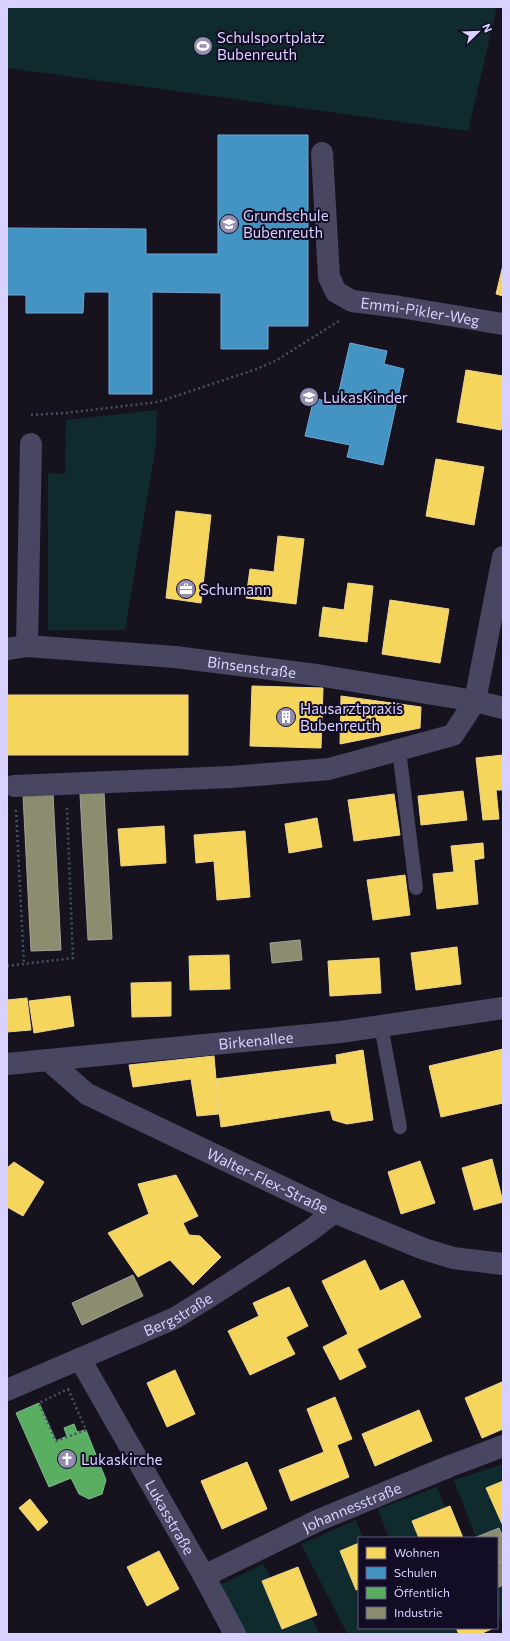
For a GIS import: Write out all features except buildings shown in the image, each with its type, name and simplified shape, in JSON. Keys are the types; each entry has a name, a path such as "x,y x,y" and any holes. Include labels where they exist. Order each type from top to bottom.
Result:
{"street":[{"name":"Emmi-Pikler-Weg","path":"322,153 329,277 336,292 352,301 400,306 503,324"},
{"name":"Binsenstraße","path":"31,444 17,647 175,657 317,675 475,701 503,708"},
{"path":"14,786 230,777 329,769 453,735 475,701 503,557"},
{"name":"Birkenallee","path":"7,1064 340,1032 503,1008"},
{"name":"Walter-Flex-Straße","path":"48,1060 87,1094 334,1212 424,1249 446,1256 503,1264"},
{"name":"Bergstraße","path":"7,1390 175,1318 311,1230 334,1212"},
{"name":"Lukasstraße","path":"80,1359 204,1576 235,1634"},
{"name":"Johannesstraße","path":"204,1576 319,1520 442,1469 503,1446"}],"lane":[{"path":"399,750 416,888"},
{"path":"381,1026 400,1128"}],"path":[{"path":"31,415 65,413 158,402 202,388 257,369 277,360 367,303"},
{"path":"7,966 73,958 66,784"},
{"path":"14,786 24,964"},
{"path":"68,1389 86,1430 56,1441 39,1403 68,1389"}],"green space":[{"path":"7,7 497,7 468,131 7,68"},
{"path":"157,410 156,445 125,630 48,630 48,473 65,474 66,420"},
{"path":"503,1464 503,1537 499,1528 476,1537 454,1480"},
{"path":"437,1487 445,1508 412,1521 419,1537 389,1537 378,1509"},
{"path":"356,1520 363,1537 358,1537 358,1543 341,1551 356,1590 358,1589 358,1629 456,1629 459,1634 345,1634 347,1633 301,1544"},
{"path":"263,1564 271,1578 262,1581 282,1629 311,1617 320,1634 243,1634 218,1586"},
{"path":"503,1585 503,1625 498,1612 498,1588"}],"place":[{"name":"Schulsportplatz Bubenreuth","path":"203,46"},
{"name":"Grundschule Bubenreuth","path":"229,224"},
{"name":"LukasKinder","path":"309,397"},
{"name":"Schumann","path":"186,589"},
{"name":"Hausarztpraxis Bubenreuth","path":"286,717"},
{"name":"Lukaskirche","path":"67,1459"}]}
